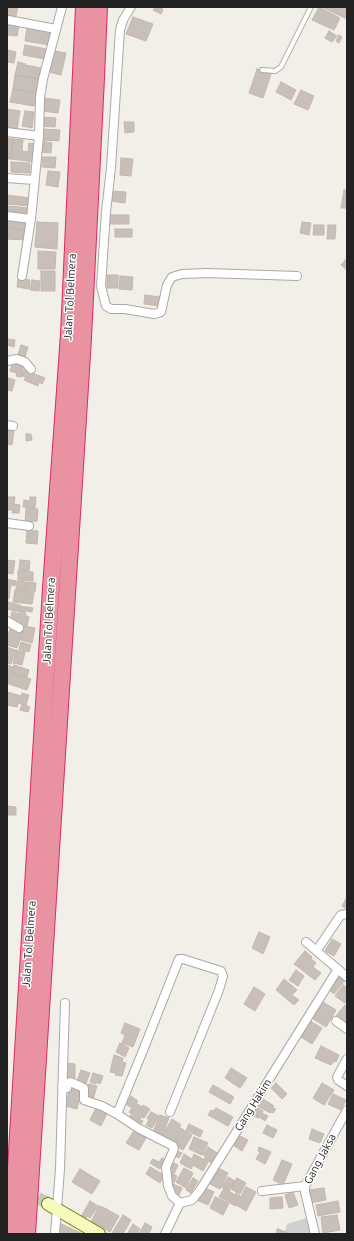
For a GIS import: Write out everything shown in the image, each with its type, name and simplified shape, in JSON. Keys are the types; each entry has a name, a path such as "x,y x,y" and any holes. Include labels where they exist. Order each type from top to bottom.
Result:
{"highway":[{"name":"Jalan Tol Belmera","path":"12,1234 51,596 69,334 84,7"},
{"name":"Jalan Tol Belmera","path":"27,1234 83,338 99,7"}],"street":[{"path":"22,276 39,136 39,112 42,85 62,7"},
{"path":"132,7 123,20 120,30 111,168 106,212 101,286 106,306 111,309 125,309 154,314 161,312 167,285 172,277 182,274 208,273 297,276"},
{"path":"8,20 56,29"},
{"path":"7,132 39,136"},
{"path":"7,178 34,180"},
{"path":"7,216 30,219"},
{"path":"7,361 17,359 25,362 31,369"},
{"path":"7,523 29,526"},
{"path":"7,621 19,628"},
{"path":"317,950 341,915 347,914"},
{"path":"306,942 347,977"},
{"path":"117,1114 179,960 183,959 222,971 223,976 170,1112"},
{"name":"Gang Hakim","path":"180,1203 192,1200 200,1190 338,969"},
{"path":"55,1234 52,1206 60,1169 65,1003"},
{"path":"336,1021 347,1028"},
{"path":"347,1059 337,1077 338,1080 347,1086"},
{"path":"62,1088 67,1088 68,1083 70,1082 84,1088 84,1100 102,1106 138,1128 173,1146 174,1150 166,1167 168,1186 172,1196 180,1203 164,1234"},
{"name":"Gang Jaksa","path":"315,1234 305,1192 305,1186 347,1110"},
{"path":"262,1191 305,1186"},
{"path":"52,1206 99,1234"}],"lane":[{"path":"262,70 275,71 281,67 311,7"}],"shaded area":[{"path":"306,1218 311,1234 275,1234 277,1228 285,1231 287,1224"}],"building":[{"path":"7,7 18,7 15,20 7,18"},
{"path":"155,7 163,9 161,14 153,10"},
{"path":"319,7 340,18 334,30 312,20"},
{"path":"322,7 347,7 347,19"},
{"path":"133,17 153,24 146,41 126,34"},
{"path":"7,25 19,26 17,36 7,35"},
{"path":"27,28 52,32 50,45 25,41"},
{"path":"329,31 337,36 332,42 325,38"},
{"path":"339,35 342,37 339,43 336,41"},
{"path":"25,45 47,49 45,59 23,55"},
{"path":"7,50 16,52 14,63 7,62"},
{"path":"54,51 66,53 61,75 49,72"},
{"path":"18,62 41,68 39,79 15,75"},
{"path":"257,69 271,74 263,98 249,93"},
{"path":"15,75 39,79 36,93 13,89"},
{"path":"281,82 296,90 291,100 276,92"},
{"path":"13,89 36,93 34,106 10,102"},
{"path":"301,90 314,96 308,110 294,104"},
{"path":"44,98 60,100 58,113 42,111"},
{"path":"7,109 20,111 17,130 7,129"},
{"path":"25,111 34,112 32,128 22,126"},
{"path":"40,117 56,118 55,127 40,126"},
{"path":"124,122 134,122 134,132 125,133"},
{"path":"42,129 60,130 59,141 41,140"},
{"path":"7,138 13,139 11,159 7,159"},
{"path":"13,139 23,140 22,151 28,152 29,143 37,144 35,162 11,159"},
{"path":"40,141 52,143 51,153 39,152"},
{"path":"43,157 56,157 55,168 42,167"},
{"path":"121,158 133,159 131,176 120,175"},
{"path":"11,162 30,163 30,173 11,172"},
{"path":"48,171 60,172 58,187 46,185"},
{"path":"344,190 347,190 347,208 341,208"},
{"path":"111,191 126,192 125,203 111,201"},
{"path":"7,195 30,198 30,206 7,204"},
{"path":"8,206 29,208 28,217 7,215"},
{"path":"110,215 129,215 129,224 110,224"},
{"path":"7,220 26,221 25,229 7,228"},
{"path":"37,222 58,223 57,249 35,247"},
{"path":"302,222 311,223 309,235 300,233"},
{"path":"314,225 324,225 324,235 313,235"},
{"path":"328,225 336,225 335,239 327,239"},
{"path":"9,229 26,230 26,240 8,239"},
{"path":"115,229 132,229 132,237 115,237"},
{"path":"38,251 56,252 55,269 38,269"},
{"path":"347,258 347,270 341,265"},
{"path":"41,271 55,271 55,291 41,291"},
{"path":"107,275 118,275 118,288 107,288"},
{"path":"120,276 133,277 132,290 119,289"},
{"path":"18,279 30,280 29,289 17,287"},
{"path":"32,280 40,281 39,291 30,290"},
{"path":"145,295 161,297 161,306 144,304"},
{"path":"7,339 15,340 14,347 7,345"},
{"path":"21,345 28,347 25,357 18,354"},
{"path":"13,362 24,364 21,377 16,376 17,373 10,371"},
{"path":"24,370 45,378 42,384 39,382 38,386 24,380 26,377 22,376"},
{"path":"9,378 15,380 12,391 7,390 7,381"},
{"path":"7,429 14,430 12,445 7,444"},
{"path":"26,434 31,434 32,440 26,441"},
{"path":"7,497 15,497 14,504 20,505 19,513 12,513 13,510 7,510"},
{"path":"30,497 36,497 35,508 23,507 24,500 30,501"},
{"path":"26,508 38,509 37,521 25,522"},
{"path":"27,530 38,531 37,544 26,543"},
{"path":"7,560 15,561 13,574 7,573"},
{"path":"20,560 30,561 29,571 19,570"},
{"path":"18,571 33,572 33,581 18,580"},
{"path":"7,579 16,581 15,586 11,585 9,599 7,598"},
{"path":"17,581 26,582 25,591 16,590"},
{"path":"27,582 36,583 35,592 26,591"},
{"path":"15,590 34,593 32,604 13,602"},
{"path":"8,602 20,605 18,612 7,609"},
{"path":"20,606 26,607 25,612 19,611"},
{"path":"27,607 33,608 32,612 26,611"},
{"path":"20,611 26,613 25,615 29,617 27,626 10,621 12,612 19,614"},
{"path":"24,626 35,628 32,643 21,640"},
{"path":"11,627 23,631 17,648 7,645 7,637"},
{"path":"21,642 31,645 29,652 19,649"},
{"path":"7,647 15,650 11,664 7,663"},
{"path":"16,650 25,652 22,665 13,663"},
{"path":"7,665 13,667 8,684 7,684"},
{"path":"14,665 29,670 27,677 12,673"},
{"path":"12,673 31,679 27,690 9,684"},
{"path":"7,692 21,696 22,693 29,695 26,705 18,703 17,707 7,705"},
{"path":"22,704 30,707 28,712 20,710"},
{"path":"7,806 16,807 16,815 7,815"},
{"path":"347,897 347,909 342,906"},
{"path":"259,932 270,937 263,954 252,948"},
{"path":"332,939 341,944 334,956 325,951"},
{"path":"305,951 316,963 313,967 321,973 315,980 294,964"},
{"path":"296,970 304,976 298,986 289,980"},
{"path":"338,975 345,980 334,994 327,988"},
{"path":"284,979 297,990 292,995 299,1000 294,1005 276,990"},
{"path":"343,985 347,988 347,1000 345,1003 335,996"},
{"path":"254,987 265,994 255,1011 244,1004"},
{"path":"321,1001 336,1010 326,1027 313,1019 317,1012 315,1011"},
{"path":"345,1005 347,1007 347,1021 344,1024 335,1017"},
{"path":"310,1021 322,1028 312,1044 301,1037"},
{"path":"125,1023 140,1029 133,1047 122,1043 125,1035 121,1033"},
{"path":"120,1043 129,1048 125,1057 116,1052"},
{"path":"321,1046 339,1055 336,1062 334,1061 331,1065 315,1058"},
{"path":"114,1055 123,1058 122,1062 126,1063 122,1076 115,1075 116,1073 110,1072"},
{"path":"66,1063 75,1064 75,1078 65,1078"},
{"path":"231,1068 247,1078 240,1088 225,1078"},
{"path":"81,1070 90,1073 85,1086 76,1083"},
{"path":"93,1073 103,1076 100,1084 90,1082"},
{"path":"276,1083 287,1094 282,1099 271,1088"},
{"path":"322,1083 334,1090 324,1105 313,1098"},
{"path":"89,1084 97,1086 93,1100 85,1097"},
{"path":"71,1085 82,1088 77,1109 65,1106"},
{"path":"213,1085 234,1097 230,1104 209,1092"},
{"path":"333,1094 346,1100 341,1110 328,1104"},
{"path":"131,1096 138,1101 136,1103 142,1107 143,1105 150,1109 144,1118 141,1117 140,1119 129,1112 132,1108 126,1104"},
{"path":"263,1099 274,1106 273,1108 276,1109 273,1113 270,1113 258,1106"},
{"path":"255,1106 263,1111 262,1113 268,1116 265,1121 250,1114"},
{"path":"96,1108 107,1113 101,1126 90,1120"},
{"path":"216,1108 233,1117 228,1126 208,1115 211,1110 214,1111"},
{"path":"151,1112 159,1116 152,1128 146,1125 149,1120 147,1118"},
{"path":"131,1115 143,1121 139,1127 128,1121"},
{"path":"160,1115 169,1118 162,1136 153,1132"},
{"path":"172,1119 181,1125 179,1127 192,1135 183,1150 161,1137"},
{"path":"189,1124 203,1131 200,1137 186,1130"},
{"path":"267,1125 277,1130 273,1138 263,1133"},
{"path":"135,1129 147,1136 139,1150 126,1143"},
{"path":"312,1129 324,1134 320,1143 309,1139"},
{"path":"236,1134 248,1140 242,1151 233,1145"},
{"path":"194,1137 208,1143 202,1155 189,1149"},
{"path":"208,1147 217,1153 212,1163 204,1159 206,1157 203,1155"},
{"path":"259,1147 271,1152 265,1164 256,1159 260,1152 258,1151"},
{"path":"175,1150 182,1153 179,1158 172,1154"},
{"path":"184,1154 192,1159 194,1154 208,1162 203,1171 193,1165 191,1169 180,1163"},
{"path":"162,1158 165,1160 160,1169 150,1163 153,1159 159,1162"},
{"path":"282,1160 292,1164 283,1185 273,1180"},
{"path":"172,1162 178,1165 174,1174 167,1172"},
{"path":"150,1167 164,1175 160,1183 146,1174"},
{"path":"184,1168 193,1173 186,1188 176,1182"},
{"path":"218,1168 228,1173 220,1189 210,1184"},
{"path":"80,1169 100,1181 92,1194 72,1182"},
{"path":"171,1174 177,1176 174,1183 168,1181"},
{"path":"228,1177 235,1181 229,1191 222,1187"},
{"path":"193,1178 198,1181 191,1193 186,1190"},
{"path":"237,1178 246,1183 240,1194 231,1189"},
{"path":"173,1184 182,1188 179,1195 170,1191"},
{"path":"203,1187 214,1192 208,1205 197,1200"},
{"path":"246,1187 256,1192 246,1211 236,1205"},
{"path":"224,1188 234,1194 230,1202 219,1197"},
{"path":"324,1188 326,1200 310,1203 308,1190"},
{"path":"293,1192 298,1205 289,1208 285,1195"},
{"path":"236,1193 240,1196 235,1206 230,1203"},
{"path":"215,1197 229,1203 223,1215 210,1208"},
{"path":"282,1197 283,1208 270,1209 270,1198"},
{"path":"90,1201 98,1206 90,1218 87,1216 83,1222 79,1220"},
{"path":"338,1201 340,1212 318,1216 316,1205"},
{"path":"99,1206 107,1209 99,1226 91,1222"},
{"path":"108,1210 119,1216 110,1232 100,1226"},
{"path":"123,1215 131,1220 123,1234 112,1233"},
{"path":"337,1215 340,1230 323,1233 321,1217"},
{"path":"59,1223 83,1234 58,1234"},
{"path":"145,1223 152,1227 149,1234 139,1234"},
{"path":"133,1224 140,1229 137,1234 127,1234"},
{"path":"278,1229 290,1234 276,1234"}],"tunnel":[{"path":"7,1179 48,1204"}]}
